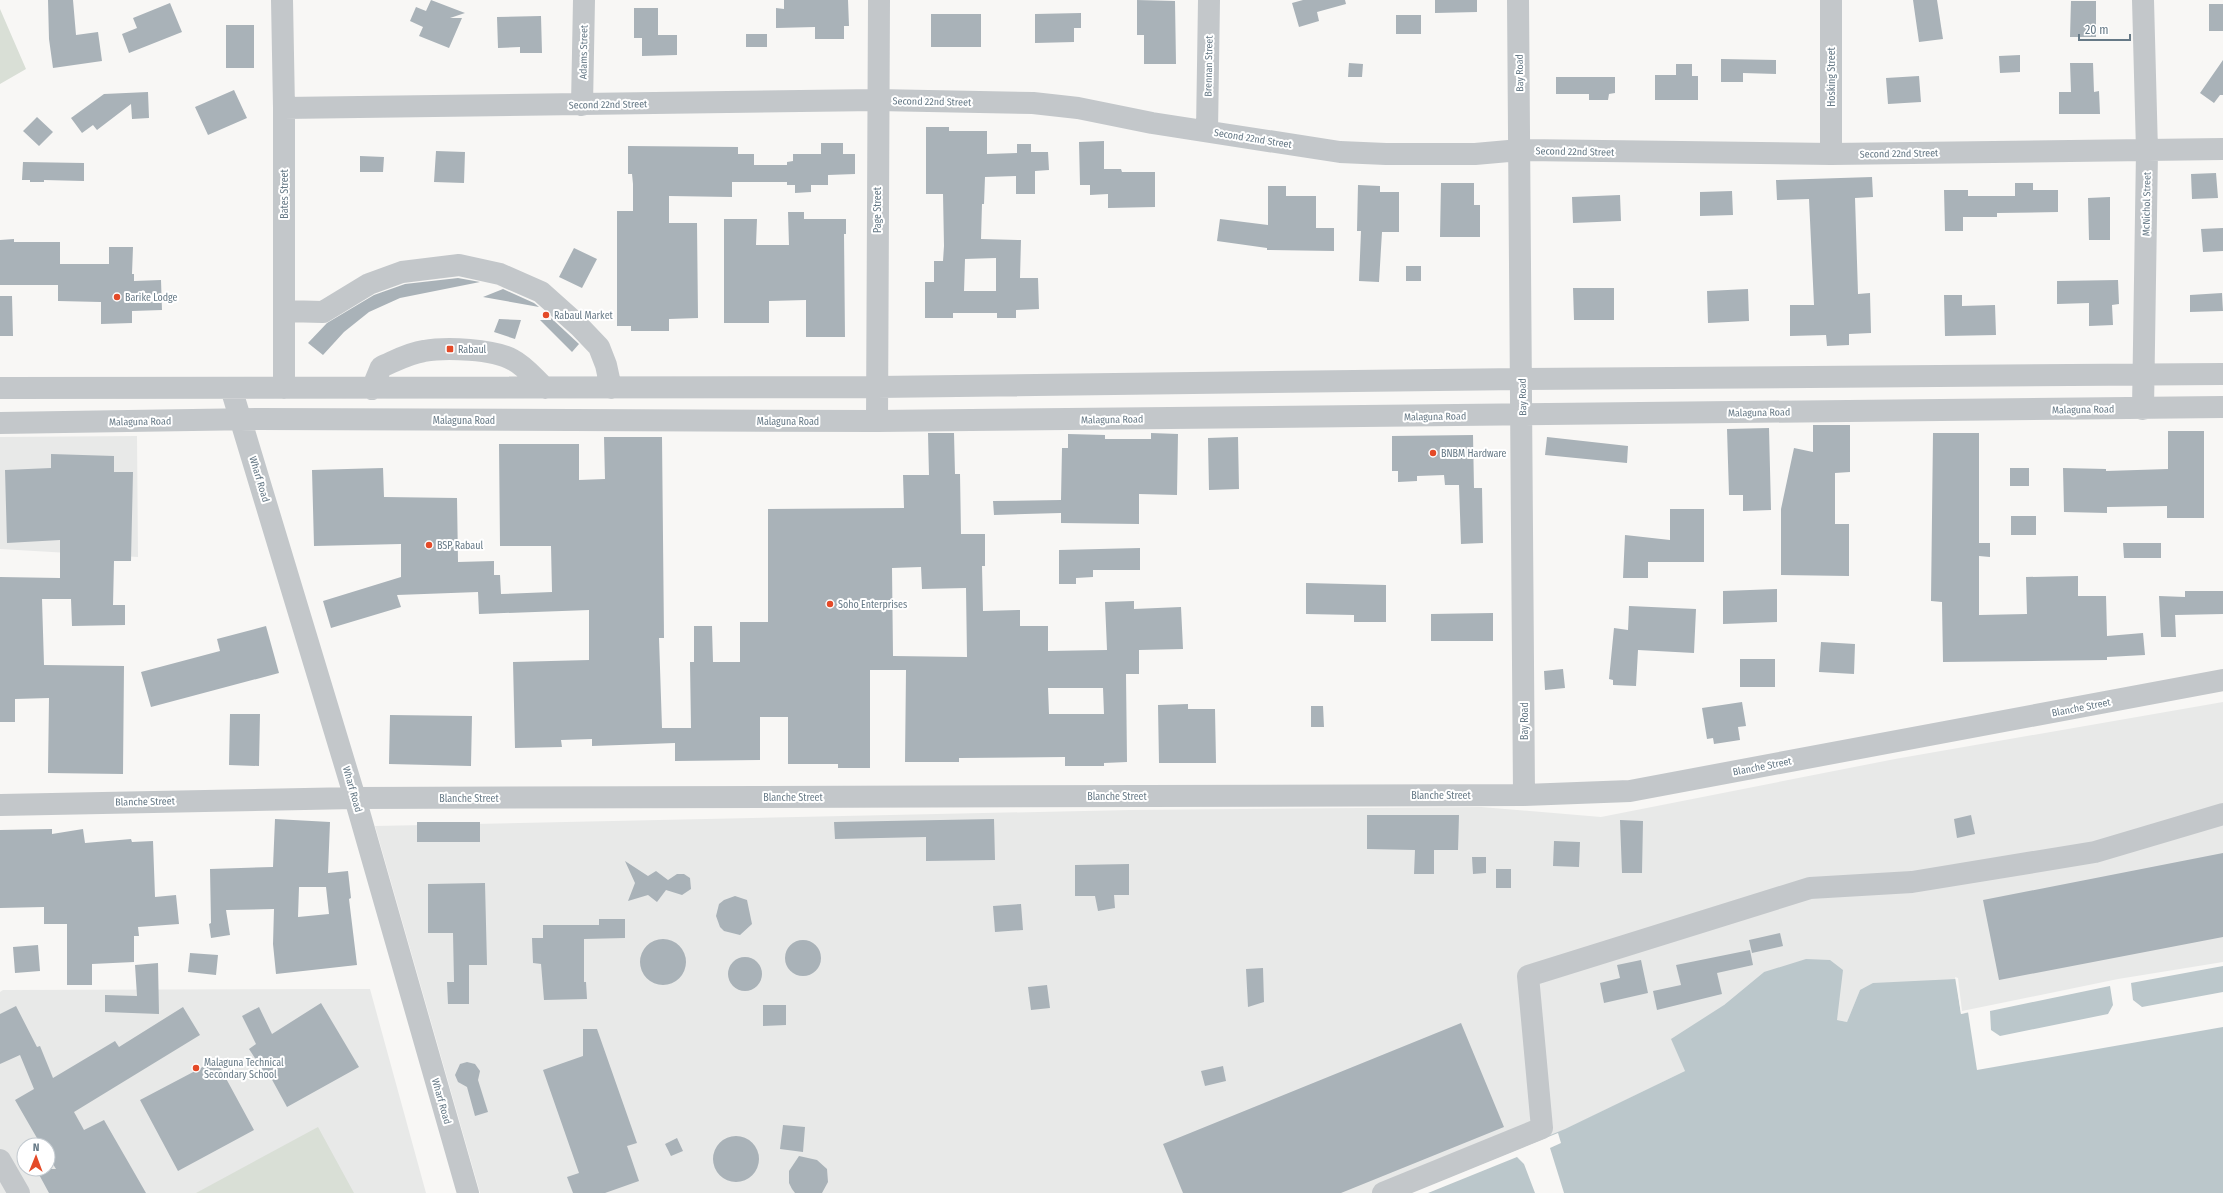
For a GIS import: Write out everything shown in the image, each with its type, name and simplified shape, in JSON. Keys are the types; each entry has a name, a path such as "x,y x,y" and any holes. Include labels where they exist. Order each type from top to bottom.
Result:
{"street":[{"name":"Bates Street","path":"282,0 284,108 284,388"},
{"name":"Adams Street","path":"582,105 584,0"},
{"name":"Page Street","path":"877,421 877,100 879,0"},
{"name":"Brennan Street","path":"1207,131 1209,0"},
{"name":"Bay Road","path":"1518,0 1524,795"},
{"name":"Hosking Street","path":"1831,0 1831,154"},
{"name":"McNichol Street","path":"2143,0 2147,151 2143,409"},
{"name":"Second 22nd Street","path":"284,108 877,100 1054,105 1152,123 1361,153 1475,154 1520,150 1831,154 2223,149"},
{"path":"284,310 323,312 370,284 402,272 459,265 500,274 541,292 579,326 598,347 606,364 611,388"},
{"path":"372,389 381,367 404,357 424,351 451,349 484,352 513,360 546,388"},
{"path":"0,388 372,389 876,387 1521,379 2223,374"},
{"name":"Wharf Road","path":"231,388 242,420 355,798 468,1193"},
{"name":"Malaguna Road","path":"0,423 242,420 877,421 2223,407"},
{"name":"Blanche Street","path":"0,805 355,798 1524,795 1630,791 2223,680"},
{"path":"1383,1193 1542,1128 1528,976 1810,888 1912,882 2095,852 2223,814"},
{"path":"0,1160 19,1193"}],"shaded area":[{"path":"0,9 26,69 0,84"},
{"path":"137,436 138,557 0,549 0,437"},
{"path":"2223,702 2223,964 1961,1014 1860,990 1847,1022 1837,1020 1764,972 1724,1005 1685,1071 1558,1133 1410,1193 480,1193 375,826 1130,810 1481,807 1601,817 1895,759"},
{"path":"1806,959 1830,960 1843,970 1837,1020 1847,1022 1860,990 1873,983 1956,979 1961,1014 2118,981 2223,964 2223,1193 1409,1193 1565,1129 1685,1071 1671,1039 1724,1005 1764,972"},
{"name":"Malaguna Technical Secondary School","path":"370,989 426,1193 0,1193 0,992 3,990"},
{"path":"318,1127 354,1193 196,1193"}],"pier":[{"path":"2223,962 2223,966 2131,983 2133,1000 2142,1007 2223,992 2223,1027 1977,1070 1968,1012 1961,1014 1955,977 1958,978 1962,1011 2118,979","holes":["2110,986 2113,1005 2108,1014 2000,1036 1991,1030 1990,1011"]},
{"path":"1558,1133 1561,1143 1550,1148 1564,1193 1535,1193 1524,1164 1517,1157 1428,1193 1410,1193"}],"building":[{"path":"48,0 73,0 76,35 98,32 102,61 53,68 49,39"},
{"path":"431,0 465,13 450,18 462,18 449,48 419,36 423,27 410,21 416,7 426,11"},
{"path":"784,0 848,0 849,26 844,26 844,39 815,39 815,27 776,28 776,8 784,9"},
{"path":"1137,0 1175,1 1176,64 1144,64 1144,35 1137,35"},
{"path":"1303,0 1345,0 1346,4 1317,12 1319,21 1299,27 1292,3"},
{"path":"1435,0 1477,0 1477,12 1435,13"},
{"path":"1913,0 1937,0 1943,39 1919,42"},
{"path":"2071,1 2096,1 2096,37 2070,37"},
{"path":"170,3 182,32 129,53 122,34 137,28 133,18"},
{"path":"2209,4 2223,4 2223,31 2209,31"},
{"path":"634,8 658,8 658,35 677,35 677,55 642,56 642,38 634,38"},
{"path":"1081,13 1081,28 1074,28 1074,42 1035,43 1035,14"},
{"path":"931,14 981,14 981,47 931,47"},
{"path":"1396,15 1421,15 1421,34 1396,34"},
{"path":"541,16 542,53 520,53 520,47 498,48 497,17"},
{"path":"226,25 254,25 254,68 226,68"},
{"path":"746,34 767,34 767,47 746,47"},
{"path":"2020,55 2020,72 2000,73 1999,56"},
{"path":"1721,59 1776,60 1776,74 1743,73 1743,82 1721,82"},
{"path":"2223,60 2223,95 2220,95 2214,103 2200,93"},
{"path":"1349,63 1363,64 1362,77 1348,77"},
{"path":"2070,63 2093,63 2094,92 2099,91 2100,114 2059,114 2059,92 2071,92"},
{"path":"1676,64 1692,64 1692,76 1698,76 1698,100 1655,100 1655,75 1676,75"},
{"path":"1919,76 1921,102 1888,104 1886,78"},
{"path":"1556,77 1615,77 1615,93 1609,94 1608,100 1589,100 1589,94 1556,94"},
{"path":"234,90 247,118 208,135 195,107"},
{"path":"148,92 149,118 132,119 131,104 97,130 93,125 82,133 71,118 104,94"},
{"path":"37,117 53,132 39,146 23,131"},
{"path":"926,127 949,127 949,131 987,131 987,154 1017,153 1017,144 1031,144 1031,152 1048,152 1049,170 1035,171 1035,194 1016,194 1016,176 985,177 984,204 982,204 981,239 1021,240 1020,278 1038,278 1039,309 1016,310 1016,318 997,318 997,313 953,313 953,318 925,318 925,282 934,282 934,261 943,261 944,246 943,194 926,194","holes":["996,258 996,291 964,291 965,259"]},
{"path":"1104,141 1104,169 1121,169 1122,172 1155,172 1155,207 1108,208 1108,194 1090,195 1090,185 1080,185 1079,142"},
{"path":"821,143 843,143 843,154 855,154 855,174 828,175 828,185 811,185 811,192 795,193 795,185 787,185 787,182 732,182 732,197 669,196 669,223 697,223 698,318 669,319 669,331 631,331 631,326 617,326 617,211 633,211 632,174 628,174 628,146 738,147 738,154 754,154 754,165 787,165 787,162 793,161 793,154 821,154"},
{"path":"436,151 465,152 464,183 434,182"},
{"path":"360,156 384,157 383,172 360,172"},
{"path":"23,162 84,163 84,181 44,180 44,182 30,182 30,180 22,180"},
{"path":"2216,173 2218,198 2192,199 2191,174"},
{"path":"1872,177 1873,197 1855,198 1858,294 1870,293 1871,333 1849,334 1849,345 1827,346 1826,335 1790,336 1790,305 1814,305 1809,199 1777,200 1776,180"},
{"path":"1441,183 1474,183 1474,205 1480,205 1480,237 1440,237"},
{"path":"2015,183 2033,183 2033,190 2058,190 2058,212 1997,213 1997,217 1963,217 1963,231 1945,231 1944,190 1968,190 1968,196 2015,196"},
{"path":"1358,185 1380,186 1380,192 1399,192 1399,232 1382,232 1379,282 1359,281 1361,231 1357,231"},
{"path":"1268,186 1286,186 1286,196 1316,196 1316,228 1334,228 1334,251 1267,250 1267,248 1217,241 1220,219 1268,225"},
{"path":"1732,191 1733,215 1700,216 1700,192"},
{"path":"1620,195 1621,221 1573,223 1572,197"},
{"path":"2110,197 2110,240 2089,240 2088,198"},
{"path":"788,212 804,212 804,219 846,219 846,234 844,234 845,337 806,337 806,300 769,301 769,323 724,323 724,219 757,219 756,245 789,245"},
{"path":"2223,228 2223,251 2203,252 2201,229"},
{"path":"14,239 14,242 60,242 60,264 109,264 109,247 133,247 132,274 134,274 134,281 161,280 162,310 132,311 132,323 101,324 101,302 58,301 58,285 0,285 0,240"},
{"path":"574,248 597,259 582,288 559,277"},
{"path":"1406,266 1421,266 1421,281 1406,281"},
{"path":"458,278 480,282 400,298 369,312 344,332 323,355 308,343 327,323 374,295 405,284"},
{"path":"2118,280 2119,304 2112,305 2113,325 2089,326 2089,303 2057,304 2057,281"},
{"path":"1573,288 1614,288 1614,320 1574,320"},
{"path":"503,289 534,303 539,307 483,297"},
{"path":"1748,289 1749,321 1708,323 1707,291"},
{"path":"2222,293 2223,311 2190,312 2190,295"},
{"path":"1944,295 1962,295 1962,306 1995,305 1996,335 1945,336"},
{"path":"0,296 12,296 13,336 0,336"},
{"path":"551,318 579,344 572,352 540,320 551,320"},
{"path":"499,319 521,320 515,339 494,332"},
{"path":"1813,425 1850,425 1850,472 1835,473 1835,524 1849,524 1849,576 1781,575 1781,509 1794,448 1813,452"},
{"path":"1769,428 1771,510 1743,511 1743,495 1729,495 1727,429"},
{"path":"2168,431 2204,431 2204,518 2167,518 2167,506 2107,507 2107,513 2064,512 2063,468 2106,469 2106,471 2168,469"},
{"path":"928,433 954,433 955,474 960,474 961,534 985,534 985,566 982,566 983,611 1020,610 1020,626 1048,626 1048,651 1107,650 1105,602 1134,601 1134,609 1181,607 1183,649 1139,650 1139,674 1126,674 1127,762 1104,763 1104,766 1065,766 1065,757 959,758 959,762 905,762 906,670 870,670 870,768 838,768 838,764 788,764 788,717 760,717 760,760 675,761 675,743 592,746 592,739 561,740 562,747 515,748 513,662 589,660 589,610 479,614 478,592 397,595 401,607 331,628 323,601 401,577 401,544 314,546 312,470 383,468 384,497 457,498 458,562 494,561 494,575 500,575 501,594 552,592 551,546 500,546 499,444 579,444 579,480 605,479 604,437 662,437 664,638 659,638 662,728 691,728 690,662 694,662 694,626 712,626 713,662 740,662 740,622 768,622 768,509 904,508 903,475 929,475","holes":["921,567 922,589 966,588 967,657 893,656 892,568","1048,688 1103,688 1104,714 1049,714"]},
{"path":"1151,433 1178,434 1177,495 1139,494 1139,524 1061,523 1061,513 994,515 993,501 1061,500 1062,448 1068,448 1068,434 1105,435 1105,439 1151,439"},
{"path":"1933,433 1979,433 1979,543 1990,543 1990,557 1979,556 1979,615 2027,614 2026,577 2078,576 2078,596 2106,596 2107,636 2143,633 2145,655 2107,657 2107,660 1943,662 1942,602 1931,601"},
{"name":"BNBM Hardware","path":"1473,435 1474,488 1482,488 1483,543 1461,544 1459,485 1445,485 1444,475 1417,476 1417,481 1398,482 1398,471 1392,471 1392,436"},
{"path":"1238,437 1239,489 1209,490 1208,438"},
{"path":"1547,437 1628,446 1627,463 1545,455"},
{"path":"51,454 114,456 114,472 133,472 131,561 114,561 113,605 125,605 125,625 72,626 71,599 42,599 44,665 124,666 123,774 48,773 49,698 15,699 15,722 0,722 0,577 60,578 60,540 7,543 5,470 51,468"},
{"path":"2010,468 2029,468 2029,486 2010,486"},
{"path":"1670,509 1704,509 1704,562 1648,562 1648,578 1623,578 1625,535 1670,540"},
{"path":"2011,516 2036,516 2036,535 2011,535"},
{"path":"2123,543 2161,543 2161,558 2124,558"},
{"path":"1140,548 1140,570 1093,570 1093,577 1076,578 1076,584 1059,584 1059,550"},
{"path":"1306,583 1386,585 1386,622 1354,622 1354,615 1306,614"},
{"path":"1777,589 1777,622 1723,624 1723,591"},
{"path":"2185,591 2223,591 2223,614 2175,615 2176,637 2161,637 2159,596 2185,597"},
{"path":"1629,606 1696,609 1694,653 1638,650 1636,686 1613,685 1613,680 1609,679 1614,628 1628,630"},
{"path":"1493,613 1493,641 1431,641 1431,614"},
{"path":"266,626 279,673 151,707 141,672 220,651 217,639"},
{"path":"1821,642 1855,644 1854,674 1819,672"},
{"path":"1740,659 1775,659 1775,687 1740,687"},
{"path":"1563,669 1565,688 1545,690 1544,671"},
{"path":"1742,702 1746,726 1738,727 1740,740 1714,744 1713,738 1707,739 1702,708"},
{"path":"1188,704 1188,709 1215,709 1216,763 1159,763 1158,705"},
{"path":"1311,706 1323,706 1324,727 1311,727"},
{"path":"230,714 260,714 259,766 229,765"},
{"path":"390,715 472,716 471,766 389,764"},
{"path":"1367,815 1459,815 1458,850 1434,850 1434,874 1414,874 1415,850 1367,849"},
{"path":"1971,815 1975,834 1957,838 1954,819"},
{"path":"275,819 330,822 328,873 348,871 351,898 349,899 357,965 276,974 273,944 274,909 226,910 230,935 211,938 209,924 211,923 210,869 273,867","holes":["299,887 326,887 329,914 298,917"]},
{"path":"994,819 995,860 926,861 926,837 835,839 834,822"},
{"path":"1620,820 1643,821 1642,873 1622,873"},
{"path":"417,822 480,822 480,842 417,842"},
{"path":"52,829 52,834 83,829 85,843 131,839 132,842 153,841 155,897 176,895 179,924 138,927 139,936 134,936 134,962 92,964 92,985 67,985 67,924 44,924 44,907 0,908 0,830"},
{"path":"1554,841 1580,842 1579,867 1553,866"},
{"path":"2223,853 2223,937 1999,980 1983,900"},
{"path":"1472,857 1486,857 1486,873 1473,874"},
{"path":"625,861 648,876 656,871 668,880 677,874 684,874 690,878 691,889 682,895 666,890 657,902 648,895 628,901 635,883"},
{"path":"1129,864 1129,895 1114,895 1115,908 1098,911 1095,896 1075,896 1075,865"},
{"path":"1496,869 1511,869 1511,888 1496,888"},
{"path":"485,883 487,965 469,965 469,1004 448,1004 447,982 454,982 453,933 428,933 428,884"},
{"path":"735,896 747,900 752,924 740,935 724,931 720,927 716,916 719,904 724,900"},
{"path":"1021,904 1023,930 995,932 993,906"},
{"path":"599,919 625,919 625,938 584,939 584,982 586,982 587,999 544,1000 541,964 533,963 532,938 543,938 543,925 599,925"},
{"path":"1780,933 1783,946 1752,953 1749,940"},
{"path":"658,939 668,939 676,943 682,949 686,957 686,967 682,975 676,981 668,985 658,985 650,981 644,975 640,967 640,957 644,949 650,943"},
{"path":"803,940 813,943 818,948 821,958 818,968 813,973 803,976 793,973 788,968 785,958 788,948 793,943"},
{"path":"38,945 40,971 15,973 13,947"},
{"path":"1750,950 1753,965 1717,973 1722,994 1657,1010 1653,991 1681,985 1676,965"},
{"path":"190,953 218,955 216,975 188,972"},
{"path":"745,957 757,962 762,974 757,986 745,991 733,986 728,974 733,962"},
{"path":"1641,960 1648,993 1604,1003 1600,983 1620,978 1617,965"},
{"path":"158,963 159,1014 105,1012 105,995 137,996 135,965"},
{"path":"1263,968 1264,1002 1248,1007 1246,969"},
{"path":"1047,985 1050,1008 1031,1010 1028,987"},
{"path":"321,1003 359,1067 287,1107 270,1076 268,1078 249,1049 256,1044 242,1016 259,1007 272,1034"},
{"path":"763,1005 786,1005 786,1025 763,1026"},
{"path":"16,1006 37,1047 40,1046 53,1078 115,1041 119,1047 183,1007 200,1035 74,1112 84,1130 104,1120 146,1193 49,1193 40,1177 56,1177 56,1137 36,1137 15,1100 34,1089 20,1055 0,1064 0,1014"},
{"path":"1461,1023 1504,1127 1341,1193 1183,1193 1163,1144"},
{"path":"583,1029 597,1029 637,1143 627,1146 639,1181 605,1193 573,1193 567,1177 579,1173 543,1070 583,1056"},
{"path":"216,1060 254,1130 178,1171 140,1100"},
{"path":"467,1062 475,1064 480,1071 478,1080 488,1112 475,1116 467,1087 458,1082 455,1075 460,1064"},
{"path":"1223,1066 1226,1081 1205,1086 1201,1071"},
{"path":"783,1125 805,1127 803,1152 780,1149"},
{"path":"736,1136 749,1140 755,1146 759,1159 755,1172 749,1178 736,1182 723,1178 717,1172 713,1159 717,1146 723,1140"},
{"path":"677,1138 683,1151 671,1156 665,1144"},
{"path":"799,1156 817,1160 827,1169 828,1182 822,1193 795,1193 792,1189 789,1183 789,1171"}],"place":[{"name":"Barike Lodge","path":"117,297"},
{"name":"Rabaul Market","path":"546,315"},
{"name":"Rabaul","path":"450,349"},
{"name":"BNBM Hardware","path":"1433,453"},
{"name":"BSP Rabaul","path":"429,545"},
{"name":"Soho Enterprises","path":"830,604"},
{"name":"Malaguna Technical Secondary School","path":"196,1068"}]}
